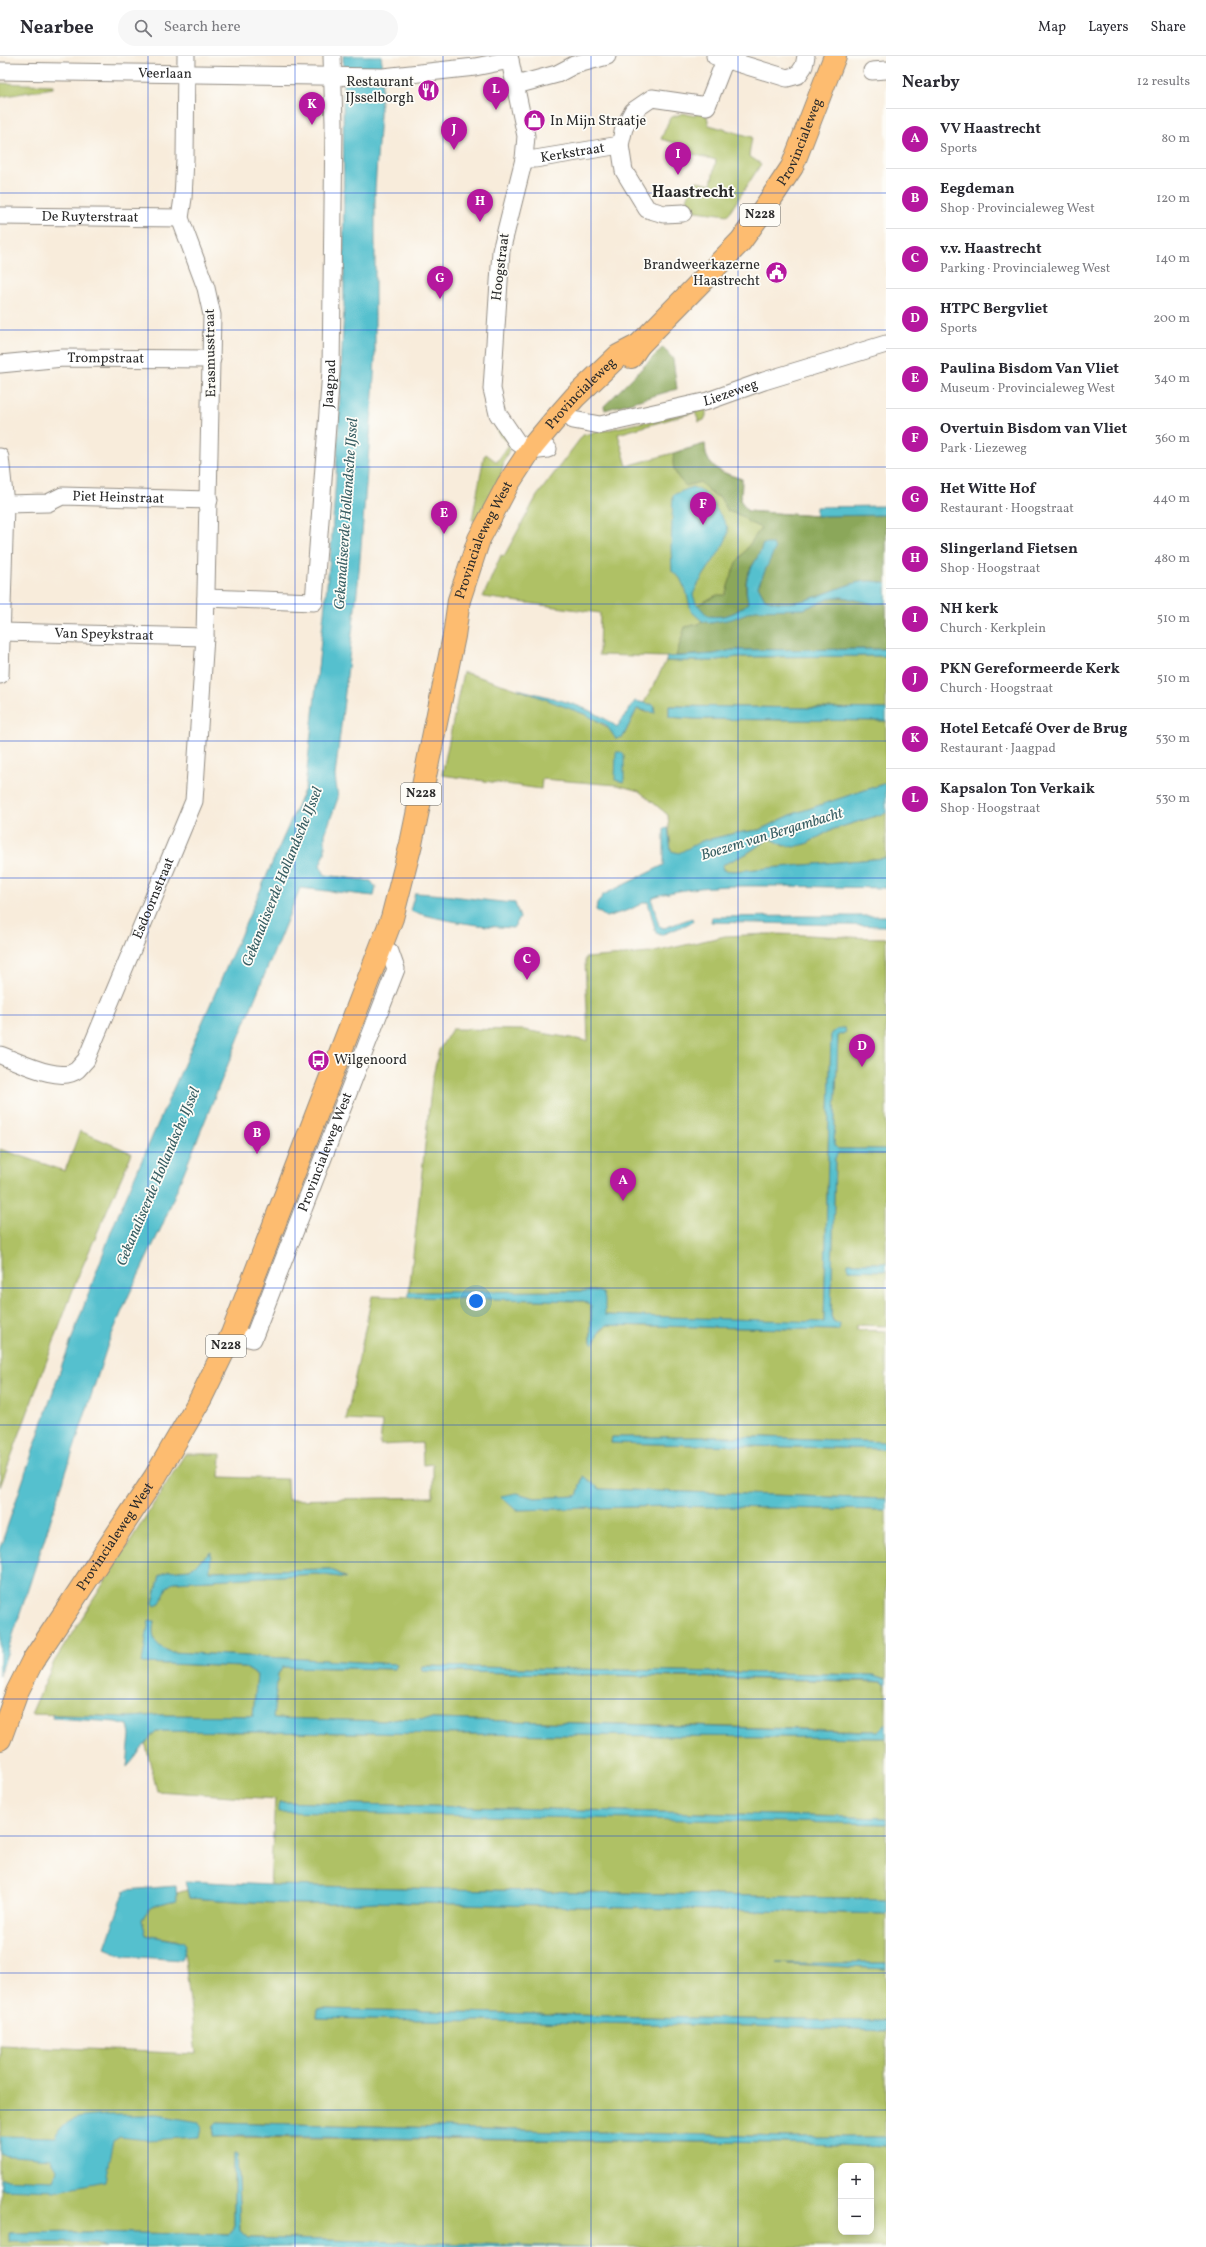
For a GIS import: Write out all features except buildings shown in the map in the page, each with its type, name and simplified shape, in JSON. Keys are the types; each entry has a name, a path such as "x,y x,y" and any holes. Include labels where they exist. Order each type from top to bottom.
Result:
{"main road":[{"name":"Provincialeweg","path":"539,450 573,420 625,366 639,345 741,241 768,204 792,167 835,56"},
{"name":"Provincialeweg","path":"539,450 575,397 618,356 639,345"},
{"name":"Provincialeweg West","path":"0,1739 17,1692 29,1667 155,1477 201,1398 232,1334 330,1076 381,950 392,918 411,844 454,636 492,540 525,481 539,450"}],"street":[{"path":"180,218 183,198 185,159 186,56"},
{"name":"Jaagpad","path":"206,598 314,602 331,371 334,123 337,76 332,56"},
{"path":"516,85 557,74 574,65 607,56"},
{"path":"683,213 664,214 647,209 624,171 620,145 624,128 633,111 652,98 707,106 720,58 788,78 798,76 804,66 806,56"},
{"name":"Veerlaan","path":"0,71 383,77 475,67 510,58"},
{"name":"Hoogstraat","path":"510,58 526,136 524,159 501,252 492,389 494,403 502,421 517,442 539,450"},
{"name":"Kerkstraat","path":"524,159 535,159 620,145"},
{"name":"De Ruyterstraat","path":"0,216 180,218"},
{"name":"Erasmusstraat","path":"180,218 211,301 212,360 205,637"},
{"name":"Liezeweg","path":"573,420 600,425 708,401 764,380 886,344"},
{"name":"Trompstraat","path":"0,364 62,358 212,360"},
{"path":"0,457 5,504 0,675"},
{"name":"Piet Heinstraat","path":"5,504 48,503 62,496 209,500"},
{"name":"Van Speykstraat","path":"2,632 205,637"},
{"name":"Esdoornstraat","path":"0,1055 54,1075 67,1074 77,1071 86,1060 194,801 205,637"}],"green space":[{"path":"0,83 53,85 53,88 0,97"},
{"path":"697,111 706,112 709,125 752,137 749,156 761,164 728,215 688,210 687,206 688,194 697,181 711,184 716,160 689,153 690,147 661,139 670,118 683,113 695,116"},
{"path":"663,347 673,359 677,389 605,410 604,406"},
{"path":"706,409 706,416 704,420 699,422 695,412 618,434 627,466 705,444 706,455 709,462 713,466 722,472 742,479 741,501 747,511 816,516 886,515 886,649 667,657 599,655 600,613 483,597 501,555 504,556 537,496 583,435"},
{"path":"494,421 512,443 504,461 501,475 476,521 472,520 484,456 486,454 497,462 510,443 500,436"},
{"path":"705,444 706,455 709,462 713,466 722,472 742,479 741,501 747,511 816,516 886,515 886,584 872,581 858,582 813,598 797,602 781,603 765,599 758,586 764,571 759,556 748,573 746,589 748,603 739,610 725,616 708,616 697,605 717,595 725,595 735,565 761,528 748,522 742,516 727,511 720,497 713,495 700,482 686,486 679,479 673,463 674,453"},
{"path":"833,597 872,603 886,603 886,649 732,650 714,654 676,656 685,627 698,624 702,621 711,623 745,614 755,609 804,609"},
{"path":"886,656 886,709 669,706 669,717 694,719 886,721 886,783 793,814 759,830 736,833 702,841 679,854 671,851 668,815 639,791 617,785 542,779 541,789 442,775 463,672 539,696 583,713 623,737 637,709 649,713 654,705 644,703 666,661 712,661 737,657"},
{"path":"886,813 886,858 734,871 723,870 722,865 746,854 770,838 783,846 806,844 831,830"},
{"path":"769,934 886,938 886,1149 838,1149 834,1145 838,1036 846,1032 831,1033 824,1323 605,1315 596,1291 409,1292 432,1080 439,1050 452,1029 524,1030 588,1041 585,958 650,953 725,936"},
{"path":"80,1131 132,1153 77,1279 0,1487 0,1149 65,1171"},
{"path":"838,1153 886,1154 886,1263 849,1263 848,1270 886,1271 886,1326 856,1325 856,1330 886,1331 886,1442 764,1437 612,1437 611,1443 886,1449 886,1499 599,1489 583,1476 577,1496 534,1498 517,1493 516,1510 668,1506 886,1510 886,1679 873,1675 422,1666 421,1668 422,1671 882,1682 886,1685 886,1723 878,1731 399,1718 383,1721 272,1718 278,1674 282,1667 395,1669 397,1664 171,1652 165,1650 157,1644 153,1632 154,1621 142,1663 244,1667 257,1675 253,1716 159,1715 131,1717 31,1714 54,1662 185,1454 221,1454 220,1477 287,1479 288,1500 433,1497 433,1464 423,1465 422,1443 380,1445 382,1422 346,1420 372,1296 584,1301 591,1306 591,1342 607,1325 839,1330 831,1316 835,1158","holes":["211,1552 209,1571 330,1569 345,1577 316,1574 174,1582 167,1587 153,1603 160,1575 169,1571 190,1569"]},
{"path":"156,1731 886,1738 886,1818 279,1802 886,1824 886,1899 270,1885 275,1799 157,1791 145,1742"},
{"path":"187,1890 189,1898 283,1903 329,1904 376,1902 886,1914 886,1963 788,1964 886,1969 886,2021 318,2009 317,2018 753,2026 886,2031 886,2137 786,2137 217,2122 214,2125 213,2137 785,2143 886,2147 886,2247 588,2247 249,2238 240,2231 237,2155 234,2154 234,2229 229,2235 91,2232 10,2233 96,2243 105,2247 0,2247 0,2045 196,2054 184,1950 186,1946 176,1940 146,1935 142,1920 152,1908 160,1904 176,1900 177,1893"}],"water":[{"name":"Gekanaliseerde Hollandsche IJssel","path":"343,56 381,56 383,69 375,189 375,358 358,583 335,776 338,798 325,834 325,853 320,865 325,875 371,881 376,888 374,896 300,888 162,1226 109,1341 0,1675 0,1548 60,1371 114,1224 305,788 331,548 336,477 344,307"},
{"path":"692,487 700,490 712,501 725,522 728,531 724,544 701,579 693,595 696,603 708,616 725,616 739,610 748,603 746,583 747,577 763,544 773,544 775,549 758,586 765,599 781,603 797,602 858,582 872,581 886,584 886,603 874,604 843,597 833,597 804,609 755,610 732,619 711,623 702,621 691,611 686,591 680,578 672,571 671,548 673,495"},
{"path":"886,506 886,515 816,516 816,507"},
{"path":"886,649 886,656 737,657 712,661 666,661 667,657 714,654 732,650"},
{"path":"518,689 570,703 606,719 617,727 635,701 654,705 655,713 637,709 623,737 616,739 606,725 584,714"},
{"path":"669,706 886,709 886,721 694,719 669,717"},
{"path":"616,752 621,752 624,755 624,782 615,780"},
{"name":"Boezem van Bergambacht","path":"886,783 886,813 831,830 806,844 794,847 783,845 770,838 746,854 722,865 723,870 734,871 886,858 886,888 734,886 702,888 669,893 653,897 652,901 659,926 664,928 692,918 693,922 661,935 656,933 648,902 606,917 596,910 597,904 603,895 664,865 664,828 668,828 671,851 679,853 702,841 736,833 759,830 793,814"},
{"path":"415,893 515,903 520,918 513,928 486,926 435,918 410,911"},
{"path":"886,916 886,926 711,922 712,917"},
{"path":"840,1028 845,1028 846,1032 838,1036 834,1145 838,1149 886,1149 886,1154 838,1153 835,1158 831,1316 833,1321 840,1324 839,1330 607,1325 600,1331 594,1344 591,1342 591,1306 584,1301 409,1297 409,1292 596,1291 603,1293 605,1299 605,1315 824,1322 831,1033"},
{"path":"848,1263 886,1263 886,1271 848,1270"},
{"path":"612,1437 764,1437 886,1442 886,1449 611,1443"},
{"path":"583,1476 600,1489 886,1499 886,1510 668,1506 516,1510 500,1496 517,1493 534,1498 577,1496"},
{"path":"211,1552 210,1571 330,1569 346,1578 316,1574 174,1582 167,1587 160,1604 155,1606 153,1603 160,1575 169,1571 190,1569"},
{"path":"149,1620 154,1621 153,1632 157,1644 165,1650 171,1652 397,1664 395,1669 282,1667 278,1674 273,1718 383,1721 399,1718 857,1731 878,1731 886,1723 886,1738 156,1731 127,1767 130,1735 128,1725 116,1722 53,1718 52,1715 131,1717 159,1715 253,1716 257,1675 244,1667 142,1663"},
{"path":"422,1666 873,1675 886,1679 886,1685 882,1682 873,1681 422,1671"},
{"path":"279,1802 886,1818 886,1824 279,1812"},
{"path":"185,1881 270,1885 886,1899 886,1914 376,1902 306,1904 259,1902 189,1898"},
{"path":"176,1886 177,1900 152,1908 142,1920 146,1935 183,1942 186,1946 181,1960 124,1956 105,1948 125,1890"},
{"path":"776,1963 886,1963 886,1969"},
{"path":"318,2009 886,2021 886,2031 753,2026 317,2018"},
{"path":"105,2115 158,2115 199,2122 202,2127 200,2137 147,2140 120,2137 113,2141 105,2181 54,2191 0,2189 0,2179 54,2181 57,2169 51,2159 0,2155 0,2136 56,2137 65,2124 76,2118"},
{"path":"217,2122 786,2137 886,2137 886,2147 785,2143 233,2136 213,2137 214,2125"},
{"path":"234,2154 237,2155 240,2231 249,2238 588,2247 105,2247 96,2243 9,2242 9,2233 91,2232 229,2235 234,2229"}],"place":[{"name":"Restaurant IJsselborgh","path":"429,90"},
{"name":"Kapsalon Ton Verkaik","path":"496,110"},
{"name":"In Mijn Straatje","path":"534,121"},
{"name":"Hotel Eetcafé Over de Brug","path":"312,125"},
{"name":"PKN Gereformeerde Kerk","path":"454,150"},
{"name":"NH kerk","path":"678,175"},
{"name":"Slingerland Fietsen","path":"480,222"},
{"name":"Brandweerkazerne Haastrecht","path":"776,273"},
{"name":"Het Witte Hof","path":"440,299"},
{"name":"Overtuin Bisdom van Vliet","path":"703,525"},
{"name":"Paulina Bisdom Van Vliet","path":"444,534"},
{"name":"v.v. Haastrecht","path":"527,980"},
{"name":"Wilgenoord","path":"319,1060"},
{"name":"HTPC Bergvliet","path":"862,1067"},
{"name":"Eegdeman","path":"257,1154"},
{"name":"VV Haastrecht","path":"623,1201"}],"district":[{"name":"Haastrecht","path":"693,193"}]}
